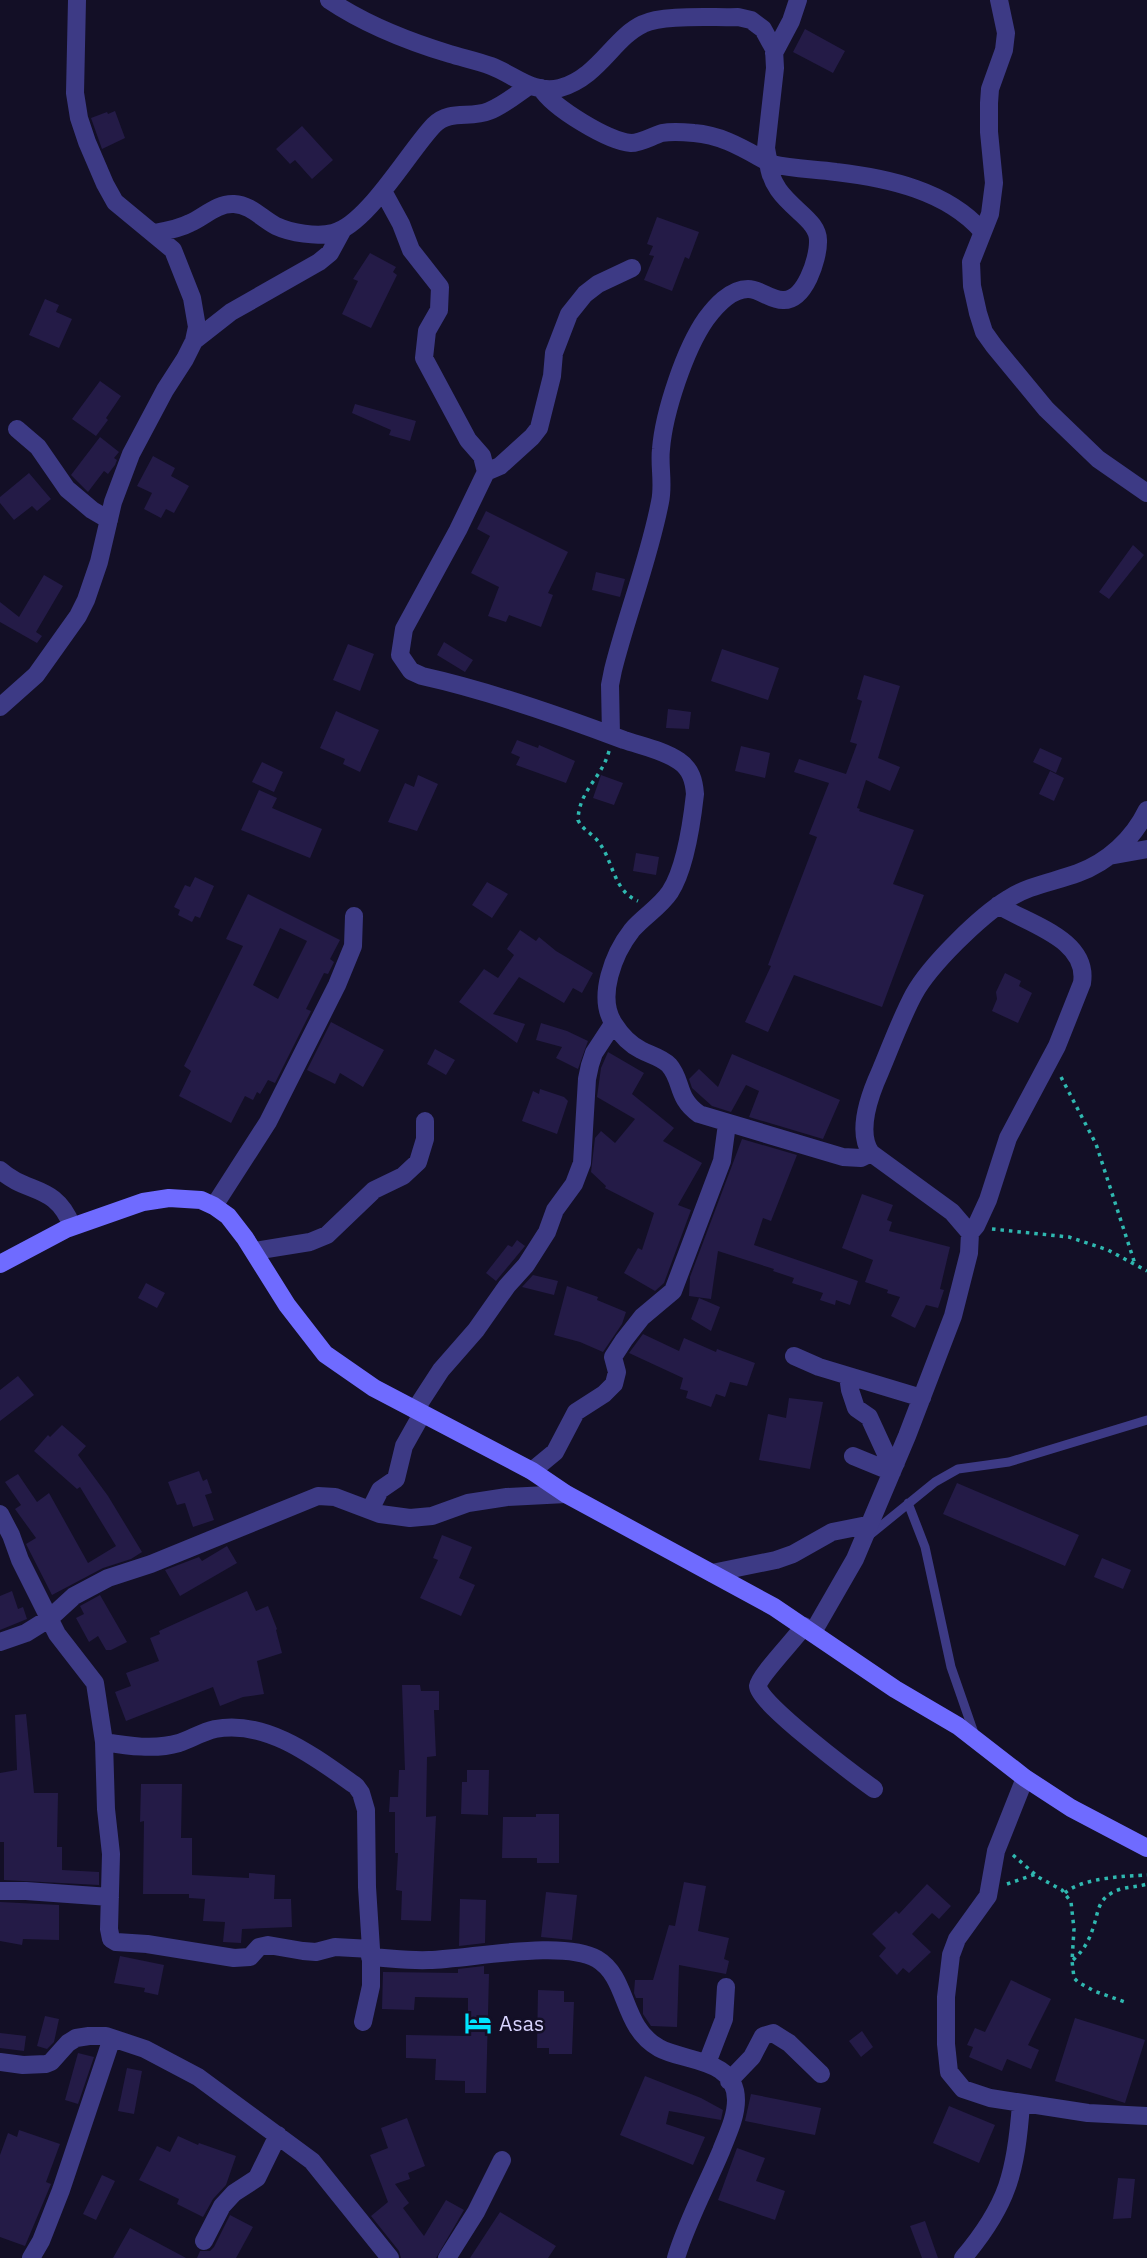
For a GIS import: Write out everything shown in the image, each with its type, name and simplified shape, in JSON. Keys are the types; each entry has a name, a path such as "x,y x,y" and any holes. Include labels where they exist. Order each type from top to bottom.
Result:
{"street":[{"path":"77,0 75,93 82,126 110,195 122,209 173,250 196,315 194,341"},
{"path":"329,0 366,24 434,49 493,66 535,87 556,106 583,123 630,143 663,133 714,136 772,164 867,176 937,197 958,208 982,231"},
{"path":"774,53 791,21 798,0"},
{"path":"999,0 1006,40 990,89 989,132 994,183 990,214 971,262 975,300 984,332 1046,409 1098,458 1147,493"},
{"path":"0,707 36,675 78,616 99,562 109,520 131,454 194,341 231,312 330,253 342,231 383,191 418,144 441,119 451,115 463,116 490,111 535,87 557,89 573,83 601,62 634,30 654,20 738,16 751,20 763,29 774,49 775,68 766,128 771,178 779,193 793,208 808,218 818,234 818,242 805,286 791,299 782,300 749,289 734,293 725,299 705,322 682,365 662,434 661,498 658,512 610,685 612,735"},
{"path":"383,191 411,250 440,287 439,310 427,331 424,358 468,440 482,456 486,472"},
{"path":"154,233 190,224 216,208 236,204 256,211 277,226 296,232 322,234 342,231"},
{"path":"632,268 598,284 585,294 569,314 554,353 552,376 539,428 500,466 486,472 404,629 400,649 404,663 411,671 422,676 504,698 612,735 678,760 686,766 694,783 694,805 681,866 669,893 633,929 612,969 606,1001 613,1024 625,1039 670,1066 682,1096 699,1114 843,1157 855,1159 871,1153"},
{"path":"17,429 38,447 68,489 92,510 109,520"},
{"path":"973,1229 866,1147 866,1119 877,1079 915,993 958,942 998,905 1023,891 1079,873 1109,856 1128,839 1147,810"},
{"path":"1109,856 1147,849"},
{"path":"874,1789 765,1701 759,1692 759,1681 766,1670 809,1629 855,1559 953,1317 965,1275 973,1229 996,1179 1008,1138 1052,1056 1082,983 1084,974 1077,953 1049,931 998,905"},
{"path":"214,1206 268,1122 337,985 353,946 354,916"},
{"path":"370,1510 380,1490 396,1479 404,1446 441,1370 526,1265 543,1238 555,1210 573,1184 582,1163 590,1065 594,1053 613,1024"},
{"path":"254,1251 298,1244 327,1235 374,1190 403,1176 418,1162 425,1139 425,1121"},
{"path":"532,1471 555,1452 576,1412 604,1394 614,1384 617,1373 613,1357 618,1349 642,1317 673,1291 722,1161 727,1124"},
{"path":"0,1170 19,1183 55,1199 72,1226"},
{"path":"0,1264 72,1226 112,1211 169,1198 201,1200 214,1206 228,1216 254,1251 287,1305 324,1354 374,1388 532,1471 566,1494 774,1606 895,1689 958,1726 1025,1778 1071,1808 1147,1847"},
{"path":"793,1356 922,1398"},
{"path":"849,1376 856,1408 869,1417 894,1468"},
{"path":"853,1456 894,1468"},
{"path":"0,1642 26,1633 50,1618 74,1596 108,1578 151,1564 318,1496 335,1497 398,1517 421,1518 468,1503 507,1497 566,1494"},
{"path":"0,1514 57,1634 95,1683 104,1742 106,1809 111,1854 111,1939 116,1942 234,1958 250,1957 258,1948 268,1945 293,1951 316,1952 335,1947 428,1960 559,1950 592,1957 610,1971 634,2023 650,2042 664,2051 707,2063 719,2070 729,2081 736,2097 730,2128 684,2232 676,2258"},
{"path":"712,1573 776,1560 793,1554 832,1532 867,1525"},
{"path":"104,1742 132,1746 167,1745 213,1730 248,1731 287,1741 356,1786 362,1793 366,1811 371,1953 371,1986 363,2022"},
{"path":"1025,1778 999,1842 991,1886 981,1908 957,1940 951,1955 946,1997 947,2065 953,2078 967,2092 1021,2104 1088,2113 1147,2116"},
{"path":"0,1891 110,1897"},
{"path":"707,2063 724,2019 726,1987"},
{"path":"729,2081 752,2057 763,2036 773,2033 789,2043 821,2074"},
{"path":"0,2062 41,2066 51,2062 65,2045 76,2038 100,2036 145,2049 198,2077 320,2168 390,2258"},
{"path":"31,2258 41,2241 61,2190 112,2038"},
{"path":"963,2258 985,2232 1008,2189 1019,2133 1021,2104"},
{"path":"204,2241 222,2206 234,2193 257,2178 278,2135"},
{"path":"447,2258 476,2212 502,2160"}],"lane":[{"path":"861,1542 935,1482 958,1469 1009,1462 1147,1420"},
{"path":"908,1503 925,1546 951,1667 976,1740"}],"path":[{"path":"612,735 607,760 583,795 578,820 604,851 621,890 627,897 656,908"},
{"path":"1052,1056 1096,1144 1135,1264"},
{"path":"973,1229 1069,1237 1108,1251 1147,1271"},
{"path":"999,1842 1036,1874 1065,1894 1073,1910 1074,1978 1125,2002"},
{"path":"991,1886 1036,1874"},
{"path":"1065,1894 1083,1882 1147,1875"},
{"path":"1072,1961 1084,1949 1097,1911 1105,1898 1126,1887 1147,1884"}],"building":[{"path":"805,29 845,51 833,73 793,52"},
{"path":"115,111 125,138 102,149 91,118"},
{"path":"302,126 333,160 312,179 295,160 290,164 276,149"},
{"path":"657,217 699,232 689,259 685,257 672,291 644,280 654,256 649,255 653,246 647,244"},
{"path":"370,253 396,267 393,272 397,275 371,328 342,314 358,281 353,279"},
{"path":"45,299 59,305 56,312 72,319 59,348 29,335"},
{"path":"100,381 121,396 96,436 72,419"},
{"path":"355,404 416,421 410,441 389,435 391,430 352,413"},
{"path":"100,437 119,452 114,458 117,460 115,465 108,474 104,471 88,492 71,475"},
{"path":"153,456 175,468 171,476 189,486 174,513 166,509 161,518 144,509 152,493 137,486"},
{"path":"29,473 51,499 37,511 32,506 14,520 0,503 0,497"},
{"path":"486,511 568,552 548,593 553,595 541,627 509,615 506,622 488,616 499,587 471,573 490,536 477,529"},
{"path":"1133,545 1144,555 1109,599 1099,592"},
{"path":"596,572 625,579 620,597 592,590"},
{"path":"44,575 63,586 36,632 42,636 37,643 0,622 0,602 19,617"},
{"path":"444,642 473,660 465,672 437,655"},
{"path":"348,644 374,654 360,691 333,680"},
{"path":"722,649 779,668 768,700 711,681"},
{"path":"864,675 900,686 878,758 900,767 890,791 866,780 857,808 914,830 893,884 924,895 882,1007 794,975 768,1032 745,1022 771,966 768,965 817,837 809,834 829,783 794,772 799,759 846,774 857,744 850,742 862,701 857,699"},
{"path":"668,709 691,712 689,729 666,728"},
{"path":"336,711 379,730 360,772 343,764 345,759 320,748"},
{"path":"517,740 538,748 539,745 575,761 566,783 516,765 520,757 511,753"},
{"path":"741,746 770,753 765,778 735,771"},
{"path":"1040,748 1062,758 1056,773 1033,762"},
{"path":"262,762 283,772 274,792 252,782"},
{"path":"1050,771 1064,778 1054,801 1039,794"},
{"path":"418,775 438,784 417,831 388,822 405,783 414,787"},
{"path":"601,775 623,783 614,805 593,798"},
{"path":"259,790 277,798 272,808 322,829 310,858 241,830"},
{"path":"636,853 659,857 656,875 633,871"},
{"path":"195,877 214,886 200,918 195,916 192,922 178,915 180,910 174,907 185,885 190,887"},
{"path":"487,882 508,894 492,918 472,905"},
{"path":"248,894 340,940 330,959 334,962 328,974 324,973 306,1009 311,1011 275,1083 268,1080 253,1100 245,1096 231,1123 179,1096 191,1071 184,1066 243,946 226,939","holes":["280,928 307,941 278,999 253,985"]},
{"path":"520,930 536,941 539,937 556,951 593,973 582,993 573,988 564,1003 519,977 493,1014 525,1024 517,1043 459,1002 484,969 498,978 514,955 507,949"},
{"path":"1005,973 1021,981 1019,986 1032,993 1018,1023 992,1011 997,999 996,992"},
{"path":"331,1022 384,1050 363,1087 340,1073 335,1084 307,1070"},
{"path":"541,1023 588,1041 578,1069 556,1058 562,1047 536,1040"},
{"path":"435,1049 455,1060 446,1075 427,1064"},
{"path":"608,1052 644,1073 632,1094 674,1128 663,1141 702,1163 678,1205 691,1210 664,1283 655,1291 624,1273 638,1248 642,1250 654,1213 605,1188 591,1172 595,1138 601,1131 615,1143 635,1119 597,1097 601,1068"},
{"path":"732,1054 840,1100 823,1139 749,1117 759,1091 746,1085 731,1112 712,1106 692,1088 689,1079 699,1069 718,1087"},
{"path":"540,1089 564,1097 568,1101 557,1134 522,1121 533,1091 539,1094"},
{"path":"742,1139 797,1155 771,1221 763,1218 754,1245 858,1281 850,1305 836,1300 835,1305 820,1300 823,1293 792,1283 794,1278 718,1251 711,1299 689,1296 690,1277"},
{"path":"862,1194 893,1205 887,1220 892,1222 889,1231 950,1247 940,1289 944,1290 938,1308 926,1305 915,1328 891,1316 900,1297 865,1282 873,1260 842,1248"},
{"path":"517,1240 525,1246 496,1281 486,1273 508,1245 512,1247"},
{"path":"533,1275 558,1281 554,1295 522,1287"},
{"path":"146,1283 165,1293 157,1308 138,1298"},
{"path":"567,1286 598,1297 597,1300 626,1312 622,1324 603,1352 554,1335"},
{"path":"699,1298 720,1307 711,1331 691,1319"},
{"path":"643,1334 679,1351 684,1338 716,1352 717,1349 755,1363 747,1386 730,1382 725,1397 716,1394 711,1407 686,1398 688,1391 680,1389 683,1378 629,1353"},
{"path":"18,1376 34,1395 0,1421 0,1390"},
{"path":"789,1398 823,1402 810,1469 759,1460 768,1414 786,1418"},
{"path":"62,1425 86,1446 78,1455 108,1496 142,1552 131,1559 103,1568 52,1595 26,1544 36,1538 15,1509 21,1505 5,1482 18,1474 37,1502 49,1493 88,1563 116,1546 80,1487 77,1489 34,1451 48,1435 50,1437"},
{"path":"199,1471 203,1481 207,1479 212,1493 205,1495 214,1520 193,1527 185,1503 177,1505 168,1482"},
{"path":"957,1483 1079,1535 1065,1566 943,1514"},
{"path":"442,1535 472,1547 459,1578 475,1585 461,1616 420,1598 438,1560 433,1558"},
{"path":"227,1546 237,1563 180,1596 165,1570 199,1557 202,1561"},
{"path":"1102,1558 1131,1570 1123,1589 1094,1577"},
{"path":"12,1591 18,1609 23,1607 27,1619 0,1630 0,1596"},
{"path":"247,1591 256,1611 268,1606 282,1653 257,1661 264,1694 243,1697 220,1706 213,1687 126,1721 115,1692 131,1686 126,1673 159,1661 150,1638 160,1634 159,1631"},
{"path":"100,1595 127,1642 111,1650 106,1650 98,1636 89,1642 76,1618 84,1614 80,1606"},
{"path":"402,1685 420,1685 421,1691 439,1691 439,1710 434,1710 436,1756 427,1757 426,1817 436,1816 431,1921 401,1920 402,1891 396,1890 398,1853 395,1853 395,1812 389,1812 390,1797 398,1797 399,1770 405,1770"},
{"path":"26,1714 34,1793 58,1793 57,1847 62,1847 62,1870 99,1872 99,1885 4,1880 4,1842 0,1842 0,1773 17,1770 15,1715"},
{"path":"467,1770 489,1770 488,1815 461,1814 462,1782 467,1782"},
{"path":"141,1784 182,1784 181,1838 192,1838 192,1875 249,1878 249,1873 275,1875 274,1899 291,1899 292,1927 242,1929 241,1943 223,1942 225,1922 203,1921 205,1899 189,1898 189,1894 143,1894 144,1821 140,1822"},
{"path":"536,1814 559,1814 559,1863 537,1863 537,1858 502,1858 503,1817 536,1817"},
{"path":"684,1882 706,1886 698,1931 729,1938 724,1959 729,1961 726,1974 679,1965 677,2027 651,2026 643,2014 643,1998 636,1998 634,1993 635,1980 653,1980 669,1925 675,1926"},
{"path":"927,1884 951,1906 939,1919 932,1913 912,1934 931,1952 909,1973 903,1968 897,1975 879,1956 886,1948 872,1934 896,1911 899,1914"},
{"path":"546,1892 577,1895 572,1940 541,1937"},
{"path":"460,1899 486,1900 485,1943 459,1946"},
{"path":"0,1902 59,1905 59,1940 23,1939 22,1945 0,1941"},
{"path":"120,1956 164,1965 158,1995 144,1992 145,1988 114,1983"},
{"name":"Asas","path":"484,1966 484,1974 489,1974 486,2093 465,2093 465,2081 435,2080 436,2059 406,2058 406,2035 468,2036 468,1998 415,1997 414,2010 382,2009 383,1972 458,1973 458,1969"},
{"path":"1011,1980 1051,1999 1028,2045 1039,2050 1031,2069 1007,2059 1002,2071 969,2057 973,2047 967,2045 975,2028 985,2032"},
{"path":"538,1990 564,1991 564,2002 574,2002 572,2054 549,2054 549,2048 537,2048"},
{"path":"45,2016 59,2019 54,2042 47,2049 37,2046"},
{"path":"1075,2018 1145,2040 1125,2103 1055,2081"},
{"path":"862,2031 873,2047 861,2057 849,2041"},
{"path":"0,2033 26,2036 24,2051 0,2048"},
{"path":"78,2053 94,2057 78,2104 65,2100"},
{"path":"127,2068 142,2071 134,2114 118,2111"},
{"path":"645,2076 701,2098 723,2110 721,2120 669,2111 666,2124 705,2137 693,2165 620,2135"},
{"path":"751,2094 821,2108 815,2135 745,2121"},
{"path":"949,2106 995,2125 979,2163 933,2143"},
{"path":"407,2118 425,2166 408,2173 410,2179 395,2184 409,2203 403,2208 424,2236 446,2200 464,2210 436,2258 401,2258 399,2251 371,2216 388,2202 370,2155 388,2148 381,2128"},
{"path":"19,2130 60,2144 46,2182 51,2184 25,2246 0,2237 0,2155 8,2133 17,2137"},
{"path":"178,2136 236,2156 226,2185 213,2199 203,2217 177,2204 179,2199 139,2180 157,2146 170,2152"},
{"path":"737,2148 765,2158 756,2181 785,2191 775,2220 718,2200"},
{"path":"102,2175 115,2181 96,2220 83,2214"},
{"path":"1118,2178 1135,2179 1131,2218 1113,2219"},
{"path":"500,2212 556,2246 548,2258 470,2258"},
{"path":"230,2215 253,2227 236,2258 197,2258 200,2251 210,2251 214,2247"},
{"path":"925,2221 938,2258 922,2258 910,2226"},
{"path":"130,2228 186,2258 113,2258"}],"place":[{"name":"Asas","path":"478,2023"}]}
